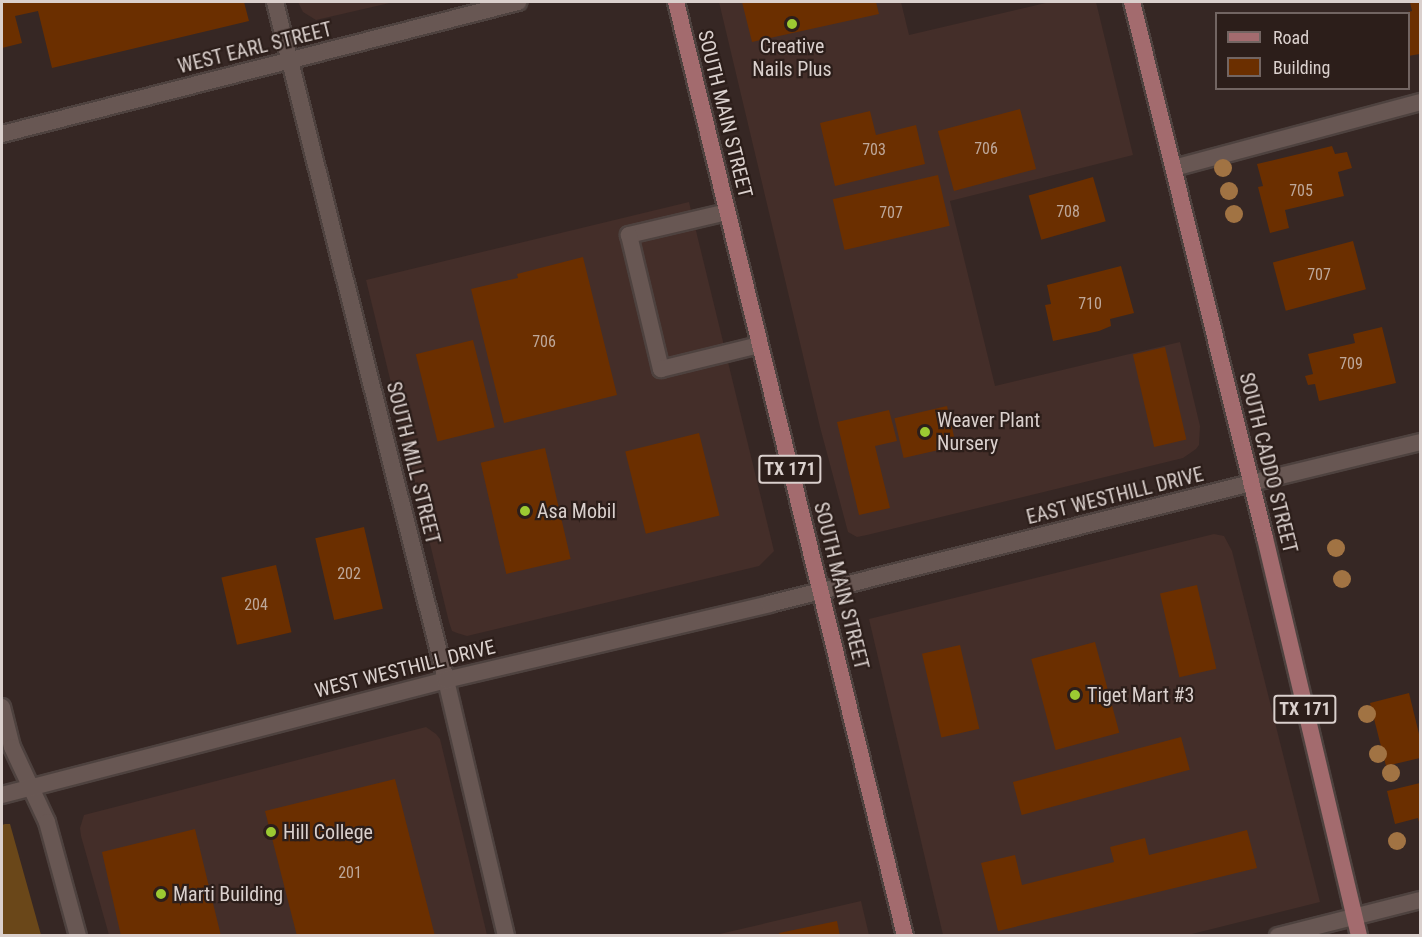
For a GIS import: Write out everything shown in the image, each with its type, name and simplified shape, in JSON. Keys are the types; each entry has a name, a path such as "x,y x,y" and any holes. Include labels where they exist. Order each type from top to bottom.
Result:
{"main road":[{"name":"SOUTH MAIN STREET","path":"676,2 905,936"},
{"name":"SOUTH CADDO STREET","path":"1132,2 1251,483 1359,936"}],"street":[{"name":"SOUTH MILL STREET","path":"275,2 446,680 506,936"},
{"name":"WEST EARL STREET","path":"2,134 518,2"},
{"path":"1174,168 1420,102"},
{"path":"727,212 629,235 661,369 759,345"},
{"name":"EAST WESTHILL DRIVE","path":"820,591 1420,442"},
{"name":"WEST WESTHILL DRIVE","path":"2,795 446,680 820,591"},
{"path":"2,707 12,747 47,822 78,936"},
{"path":"1278,936 1420,900"}],"shaded area":[{"path":"298,2 394,2 316,20 303,12"},
{"path":"719,2 901,2 909,35 1050,2 1096,2 1133,155 950,201 995,386 1180,342 1200,426 1199,445 1196,449 1183,458 867,535 857,537 848,532 820,427"},
{"path":"689,202 774,551 759,566 467,636 452,631 366,280"},
{"path":"1214,534 1224,536 1232,551 1320,902 1188,935 943,935 869,619"},
{"name":"Hill College","path":"426,727 440,739 487,935 109,935 81,836 80,828 84,815"},
{"path":"10,824 41,935 2,935 2,825"},
{"path":"861,901 869,935 711,936"}],"building":[{"path":"2,2 244,2 249,21 52,68 38,11 15,16 22,43 2,48"},
{"name":"Creative Nails Plus","path":"742,2 876,2 879,14 752,42"},
{"path":"1410,2 1420,2 1420,54 1410,56 1410,12 1408,12 1412,11"},
{"path":"1020,109 1036,169 954,191 938,131"},
{"path":"870,111 876,135 916,125 925,164 835,186 820,123"},
{"path":"1332,146 1335,154 1347,152 1352,168 1338,172 1344,196 1285,210 1289,228 1270,233 1258,187 1263,186 1257,164"},
{"path":"938,175 950,226 844,250 833,199"},
{"path":"1093,177 1106,221 1041,240 1029,195"},
{"path":"1353,241 1366,289 1286,311 1273,262"},
{"path":"583,257 617,395 504,423 471,289 518,278 517,274"},
{"path":"1121,266 1134,313 1110,319 1111,326 1099,331 1053,341 1045,305 1051,304 1047,285"},
{"path":"1382,327 1396,383 1319,401 1315,384 1308,385 1305,376 1313,374 1308,354 1355,343 1353,334"},
{"path":"473,340 495,427 438,442 416,354"},
{"path":"1165,347 1186,440 1154,447 1133,354"},
{"name":"Weaver Plant Nursery","path":"947,406 956,446 904,458 894,418"},
{"path":"889,410 897,441 875,446 890,508 859,515 837,422"},
{"path":"699,433 720,515 646,534 625,451"},
{"name":"Asa Mobil","path":"545,448 571,559 506,574 481,463"},
{"path":"364,527 383,609 334,620 315,538"},
{"path":"276,565 292,632 237,645 221,578"},
{"path":"1197,585 1216,669 1179,677 1160,594"},
{"name":"Tiget Mart #3","path":"1095,642 1119,733 1056,750 1031,659"},
{"path":"960,645 979,729 941,738 922,654"},
{"path":"1409,693 1420,738 1420,758 1386,766 1370,703"},
{"path":"1181,737 1190,770 1022,815 1013,782"},
{"path":"395,779 435,936 297,936 265,811"},
{"path":"1420,783 1420,826 1418,818 1395,824 1387,791"},
{"name":"Marti Building","path":"195,829 221,936 121,936 102,852"},
{"path":"1247,830 1257,868 998,931 981,863 1015,855 1022,885 1114,862 1110,847 1145,838 1149,855"},
{"path":"837,921 840,936 780,936 779,933"}],"place":[{"name":"Creative Nails Plus","path":"792,24"},
{"name":"Weaver Plant Nursery","path":"925,432"},
{"name":"Asa Mobil","path":"525,511"},
{"name":"Tiget Mart #3","path":"1075,695"},
{"name":"Hill College","path":"271,832"},
{"name":"Marti Building","path":"161,894"}]}
